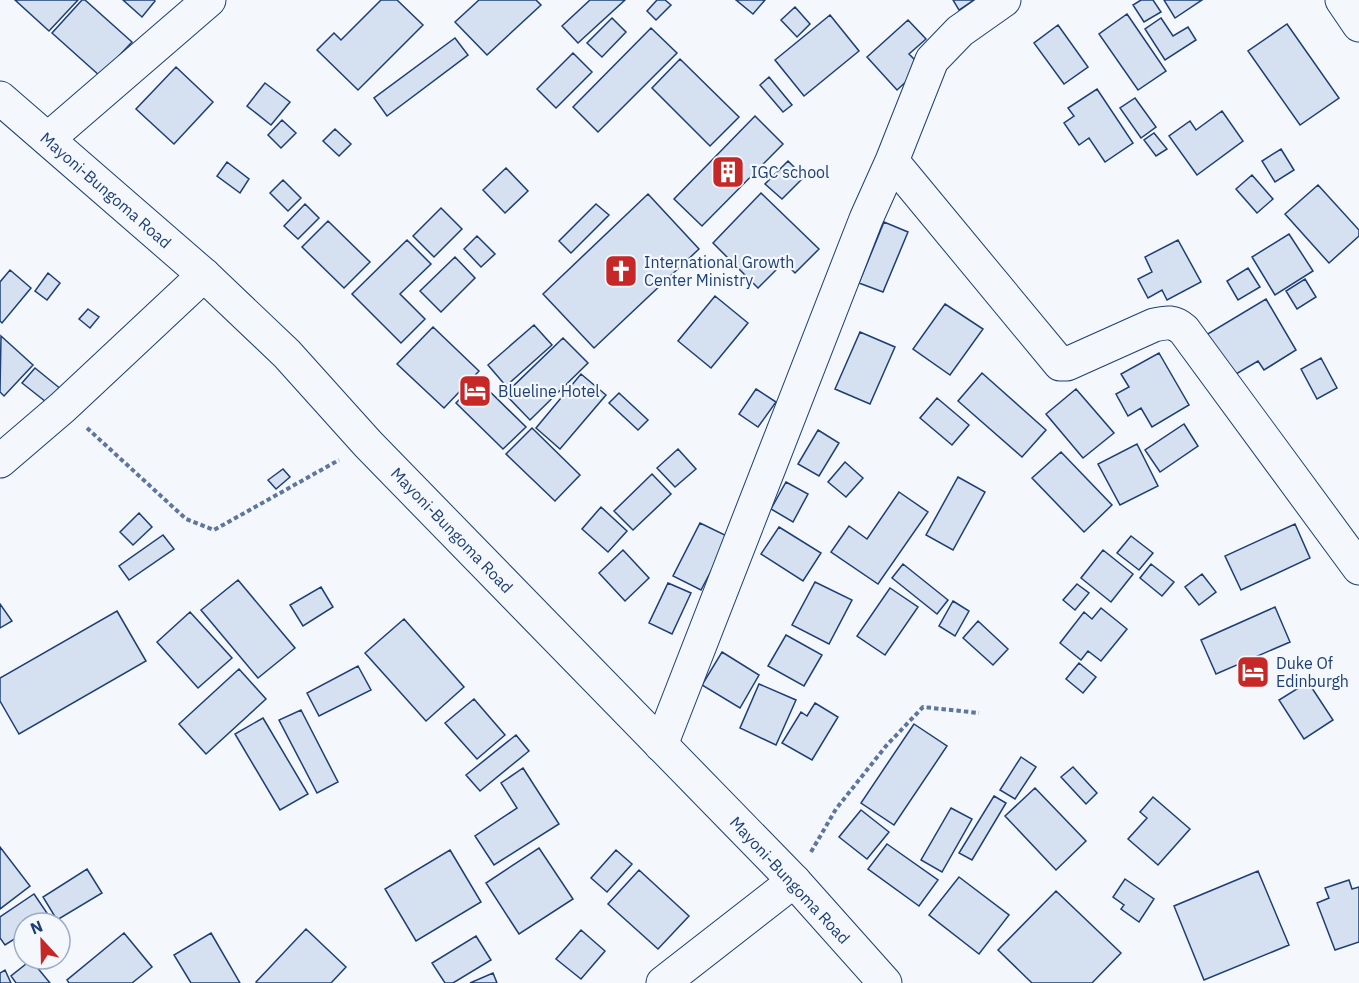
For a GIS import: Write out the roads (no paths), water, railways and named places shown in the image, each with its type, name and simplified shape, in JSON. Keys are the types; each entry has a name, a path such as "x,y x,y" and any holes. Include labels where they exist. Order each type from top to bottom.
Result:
{"street":[{"path":"48,139 209,0"},
{"path":"661,745 866,219 932,60 960,31 1004,0"},
{"path":"1342,0 1359,25"},
{"name":"Mayoni-Bungoma Road","path":"0,98 204,275 287,354 368,444 794,881 885,983"},
{"path":"892,161 1060,364 1067,364 1154,326 1167,322 1176,323 1184,330 1359,568"},
{"path":"0,461 63,407 204,275"},
{"path":"663,983 794,881"}],"place":[{"name":"IGC school","path":"728,172"},
{"name":"International Growth Center Ministry","path":"621,271"},
{"name":"Blueline Hotel","path":"475,391"},
{"name":"Duke Of Edinburgh","path":"1253,672"}]}
